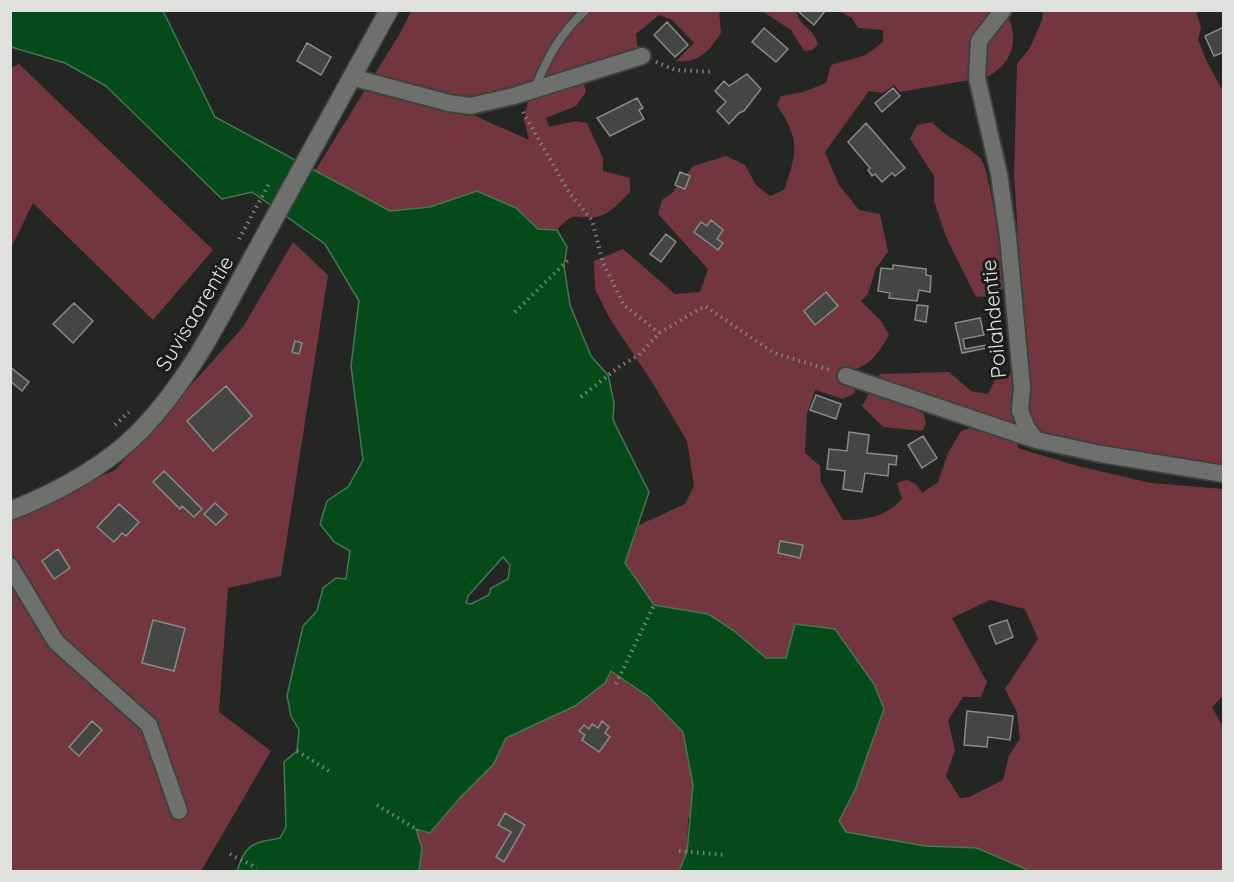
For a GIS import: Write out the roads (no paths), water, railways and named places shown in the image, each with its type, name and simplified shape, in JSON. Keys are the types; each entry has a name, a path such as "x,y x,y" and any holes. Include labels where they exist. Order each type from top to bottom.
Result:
{"street":[{"name":"Suvisaarentie","path":"10,512 78,479 102,463 133,437 160,408 201,350 389,10"},
{"name":"Poilahdentie","path":"1003,10 979,41 977,78 999,174 1008,237 1022,387 1020,411 1027,428 1036,440"},
{"path":"351,77 449,103 470,106 514,96 642,56"},
{"path":"846,375 1036,440 1101,454 1224,474"},
{"path":"10,566 56,642 149,725 178,811"}],"lane":[{"path":"535,89 554,46 586,10"}]}
